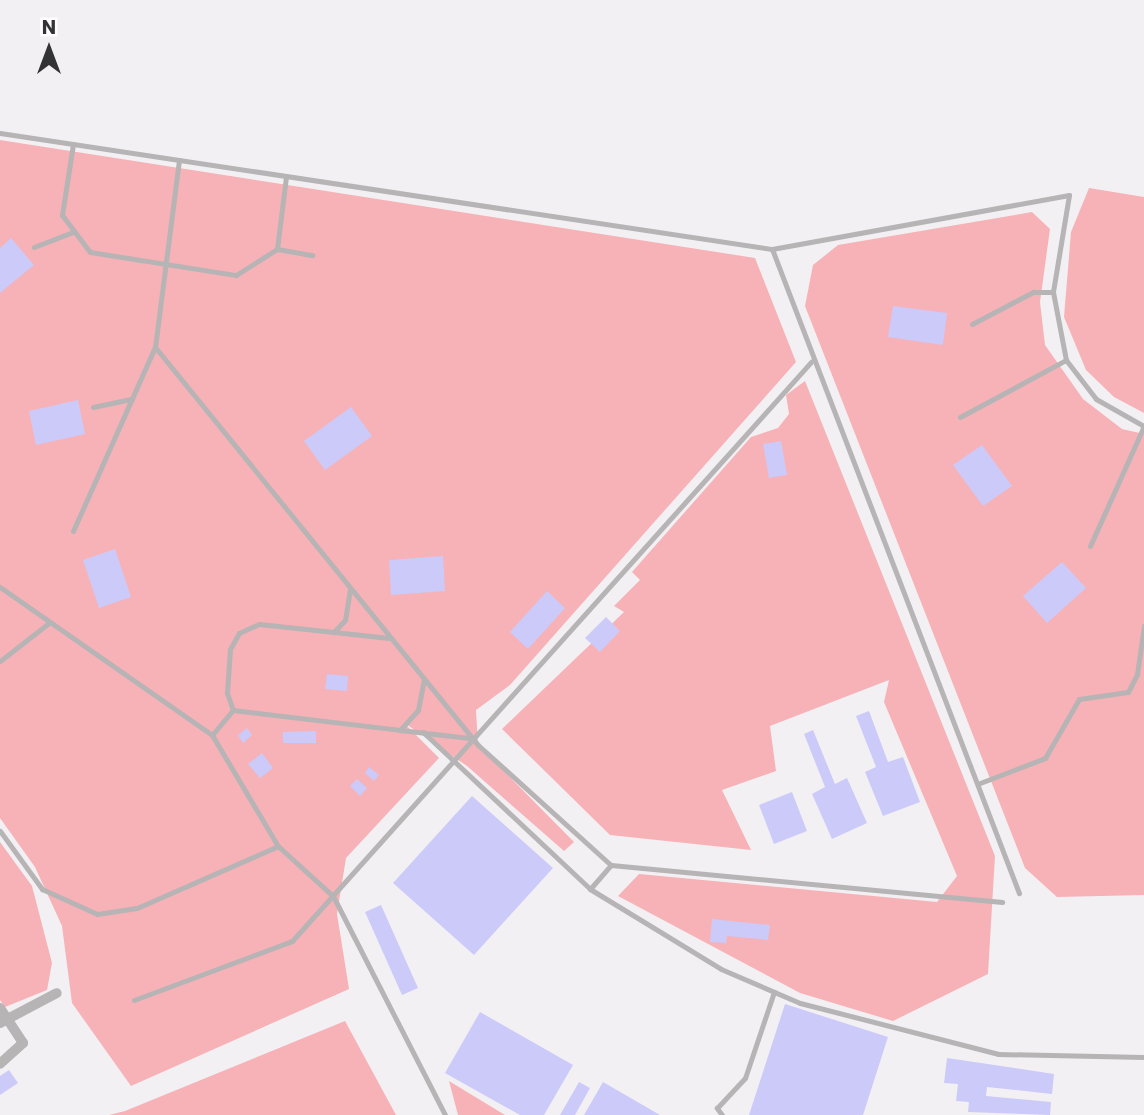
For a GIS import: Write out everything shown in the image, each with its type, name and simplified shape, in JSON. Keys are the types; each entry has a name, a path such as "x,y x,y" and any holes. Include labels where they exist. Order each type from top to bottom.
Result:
{"street":[{"path":"4,1021 57,993"},
{"path":"0,1008 4,1021 23,1046 0,1064"}],"lane":[{"path":"0,133 772,249 1069,195 1053,292 1066,360 1096,399 1144,426 1090,546"},
{"path":"73,144 62,215 90,252 236,275 277,249 312,255"},
{"path":"73,531 155,347 179,160"},
{"path":"277,249 286,177"},
{"path":"34,247 73,232"},
{"path":"772,249 811,362 980,782 1019,893"},
{"path":"972,324 1034,292 1053,292"},
{"path":"155,347 470,738 611,865 1002,902"},
{"path":"960,417 1066,360"},
{"path":"134,1000 292,941 470,738 811,362"},
{"path":"93,407 132,399"},
{"path":"0,587 212,734 278,846 333,896 445,1115"},
{"path":"334,632 345,621 350,589"},
{"path":"0,661 50,622"},
{"path":"212,734 233,710 228,671 239,633 259,624 389,638"},
{"path":"980,782 1045,758 1079,699 1128,692 1138,674 1144,626"},
{"path":"400,730 418,710 424,680"},
{"path":"233,710 470,738"},
{"path":"423,732 590,889 622,913 774,992 887,1030 998,1055 1144,1057"},
{"path":"0,831 42,889 97,914 137,908 278,846"},
{"path":"590,889 611,865"},
{"path":"722,1115 717,1108 745,1078 774,992"}],"shaded area":[{"path":"0,140 755,258 796,362 510,685 476,710 478,745 574,842 564,851 467,766 403,722 439,758 346,858 337,914 349,989 131,1086 72,1003 62,926 35,867 0,818"},
{"path":"1089,188 1144,197 1144,413 1114,397 1086,370 1064,317 1071,232"},
{"path":"1032,212 1050,229 1040,302 1045,345 1083,399 1122,429 1144,434 1144,895 1057,897 1025,868 805,306 813,265 838,245"},
{"path":"805,381 995,856 988,974 893,1021 800,993 618,896 639,874 937,902 957,876 884,702 889,680 770,726 776,771 722,790 751,850 610,835 502,729 624,612 614,606 640,580 632,572 751,437 778,428 789,414 786,395"},
{"path":"0,842 32,886 52,963 47,990 5,1007 0,1000"},
{"path":"345,1021 396,1115 109,1115 125,1111"},
{"path":"449,1081 505,1115 458,1115"}],"building":[{"path":"11,238 34,265 0,293 0,248"},
{"path":"893,306 947,313 943,345 888,337"},
{"path":"78,400 85,434 36,445 29,411"},
{"path":"351,407 372,436 325,470 304,441"},
{"path":"781,441 787,475 769,478 763,444"},
{"path":"982,445 1012,486 983,506 953,465"},
{"path":"115,549 131,597 99,608 83,560"},
{"path":"443,556 445,591 391,595 389,560"},
{"path":"1062,562 1086,588 1047,623 1023,596"},
{"path":"547,591 565,608 528,649 510,632"},
{"path":"606,617 620,631 600,652 585,638"},
{"path":"327,674 348,676 347,691 325,689"},
{"path":"869,711 888,762 903,757 920,802 883,816 865,772 876,767 856,716"},
{"path":"247,728 252,735 243,743 238,735"},
{"path":"813,730 835,784 847,778 867,823 832,839 812,794 825,787 804,734"},
{"path":"316,731 316,743 283,743 283,732"},
{"path":"262,753 273,768 260,778 248,764"},
{"path":"369,767 379,775 374,781 365,773"},
{"path":"357,779 367,788 360,796 350,786"},
{"path":"792,792 807,831 774,844 759,805"},
{"path":"472,796 553,868 474,955 393,883"},
{"path":"381,905 418,988 402,995 365,912"},
{"path":"712,919 770,925 768,940 727,936 726,943 710,942"},
{"path":"785,1004 888,1037 863,1115 749,1115"},
{"path":"480,1012 573,1065 544,1115 520,1115 445,1073"},
{"path":"947,1058 1054,1074 1052,1094 987,1087 986,1096 1051,1102 1050,1115 968,1112 969,1102 956,1101 958,1084 944,1083"},
{"path":"9,1070 18,1083 0,1095 0,1076"},
{"path":"579,1082 590,1088 575,1115 560,1115"},
{"path":"603,1082 660,1115 584,1115"}]}
